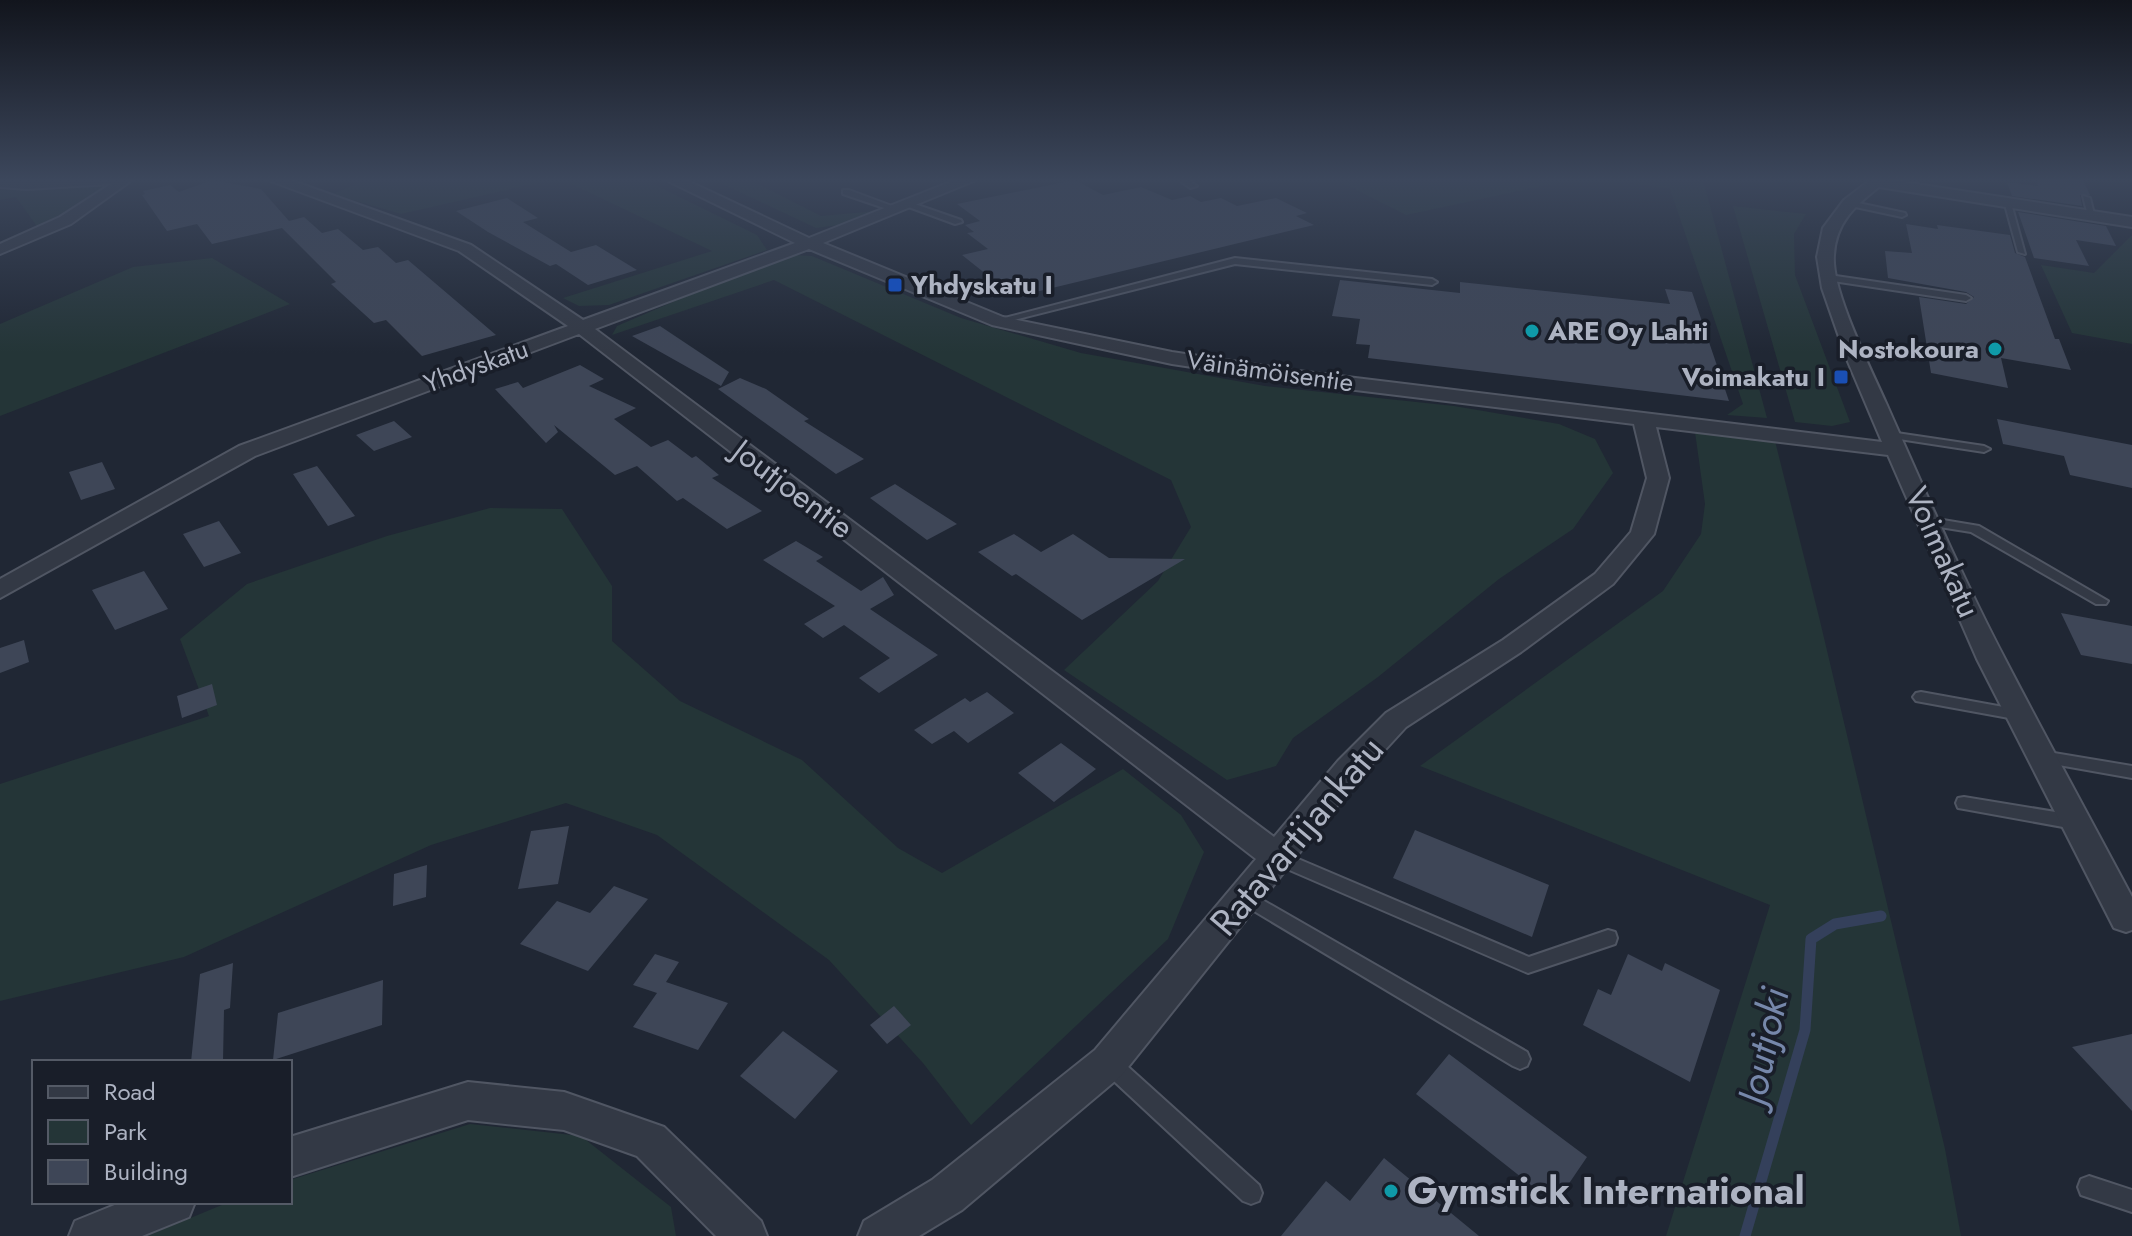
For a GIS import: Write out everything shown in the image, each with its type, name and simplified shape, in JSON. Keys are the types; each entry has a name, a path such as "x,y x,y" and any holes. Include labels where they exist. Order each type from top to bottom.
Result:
{"street":[{"path":"0,249 29,238"},
{"name":"Joutjoentie","path":"436,238 465,248 581,327 1277,857"},
{"name":"Väinämöisentie","path":"797,238 998,321 1187,360 1842,442 1893,442"},
{"name":"Yhdyskatu","path":"0,590 247,451 822,238"},
{"name":"Voimakatu","path":"1829,238 1825,257 1829,278 1856,357 1893,442 1991,659 2074,822 2129,921"},
{"name":"Ratavartijankatu","path":"879,1236 947,1195 1108,1063 1349,769 1396,720 1512,646 1604,579 1642,534 1658,478 1643,418"},
{"path":"292,1156 468,1101 564,1111 650,1141 746,1236"},
{"path":"90,1236 169,1204"}],"lane":[{"path":"2018,238 2022,252"},
{"path":"998,321 1235,261 1432,282"},
{"path":"1829,278 1966,298"},
{"path":"1893,442 1984,449"},
{"path":"1931,522 1975,529 2101,601"},
{"path":"1921,697 2020,715"},
{"path":"2042,757 2132,772"},
{"path":"1964,803 2074,822"},
{"path":"1277,857 1528,965 1608,938"},
{"path":"1245,897 1520,1059"},
{"path":"1108,1063 1251,1193"},
{"path":"2089,1187 2132,1201"}],"green space":[{"path":"684,238 759,238 767,250 609,305 579,306 563,298 712,251"},
{"path":"1687,238 1719,238 1767,418 1727,415 1743,404"},
{"path":"1742,238 1794,238 1795,275 1850,422 1832,426 1795,422"},
{"path":"2132,238 2132,344 2072,333 2041,265 2094,273"},
{"path":"795,255 812,256 961,318 1081,353 1265,386 1454,406 1559,424 1595,439 1613,473 1573,529 1499,579 1378,677 1293,738 1276,766 1227,780 1064,670 1158,581 1191,527 1171,480 774,280 612,335 617,326 703,289"},
{"path":"212,258 290,304 0,416 0,324 133,267"},
{"path":"1695,432 1775,441 1945,1149 1961,1236 1666,1236 1770,905 1420,766 1663,591 1701,534 1705,504"},
{"path":"490,508 562,509 612,586 612,641 680,701 802,760 898,848 942,873 1123,769 1181,815 1204,852 1168,939 971,1125 923,1063 829,960 657,835 566,803 431,845 184,957 0,1001 0,784 209,716 180,639 247,584 387,536"},
{"path":"470,1124 581,1136 671,1207 676,1236 147,1236 224,1204 292,1204 292,1179"}],"building":[{"path":"207,238 240,238 212,244"},
{"path":"292,238 348,238 363,250 378,247 396,263 408,260 496,335 422,356 386,320 374,323 331,284 336,282"},
{"path":"498,238 548,238 571,252 596,245 637,270 588,285 556,264 550,266"},
{"path":"973,238 1261,238 1023,295 1010,284 1001,286 962,255 988,249"},
{"path":"1909,238 2011,238 2015,253 2025,257 2055,339 2059,339 2071,370 2001,358 2008,388 1931,373 1919,297 1966,304 1974,297 1966,292 1888,278 1885,251 1912,253"},
{"path":"2027,238 2112,238 2116,246 2076,240 2089,266 2034,258"},
{"name":"ARE Oy Lahti","path":"1340,280 1460,293 1460,282 1670,304 1665,289 1692,292 1729,401 1368,358 1370,345 1356,344 1360,319 1332,316"},
{"path":"660,326 729,372 721,386 632,336"},
{"path":"580,365 604,379 589,386 636,408 614,419 651,447 668,440 692,458 696,456 719,475 712,478 762,511 727,529 683,498 677,501 637,466 615,475 554,425 558,432 546,443 495,389 518,382 523,388"},
{"path":"740,378 766,389 809,419 804,421 864,459 836,474 718,389"},
{"path":"1997,419 2132,445 2132,488 2070,475 2064,456 2003,444"},
{"path":"394,421 412,437 374,451 356,435"},
{"path":"102,462 115,489 81,500 69,472"},
{"path":"317,466 355,516 328,526 293,474"},
{"path":"895,484 957,524 927,540 870,498"},
{"path":"219,521 241,553 204,567 183,534"},
{"path":"1014,534 1041,552 1073,534 1109,558 1185,559 1082,620 978,552"},
{"path":"796,541 823,557 816,561 861,591 883,577 894,595 870,609 938,655 879,693 859,678 890,658 844,625 823,638 804,624 835,606 763,560"},
{"path":"144,571 168,609 115,630 92,590"},
{"path":"2061,613 2132,626 2132,664 2081,655"},
{"path":"24,640 29,662 0,673 0,648"},
{"path":"212,684 217,705 182,718 177,696"},
{"path":"987,692 1014,713 968,743 954,731 932,744 914,730 965,698 970,702"},
{"path":"1061,743 1096,769 1054,802 1018,773"},
{"path":"569,826 558,884 518,889 531,831"},
{"path":"1415,830 1549,885 1532,937 1393,878"},
{"path":"427,865 426,897 393,906 394,874"},
{"path":"614,886 648,899 588,971 520,944 557,901 590,913"},
{"path":"655,954 679,962 666,982 728,1003 698,1050 633,1027 657,993 633,985"},
{"path":"1628,954 1662,971 1665,963 1720,990 1690,1082 1583,1025 1598,989 1611,995"},
{"path":"233,963 230,1008 224,1010 223,1060 191,1060 200,974"},
{"path":"383,980 382,1025 273,1060 278,1013"},
{"path":"894,1006 911,1025 887,1044 870,1025"},
{"path":"783,1031 838,1071 795,1119 740,1076"},
{"path":"2132,1034 2132,1111 2072,1047"},
{"path":"1449,1054 1587,1157 1555,1204 1416,1094"},
{"name":"Gymstick International","path":"1384,1158 1479,1236 1281,1236 1326,1181 1350,1201"}],"waterway":[{"name":"Joutjoki","path":"1745,1236 1805,1030 1811,939 1835,924 1881,916"}],"place":[{"name":"Yhdyskatu I","path":"895,285"},
{"name":"ARE Oy Lahti","path":"1532,331"},
{"name":"Nostokoura","path":"1995,349"},
{"name":"Voimakatu I","path":"1841,377"},
{"name":"Gymstick International","path":"1391,1191"}]}
